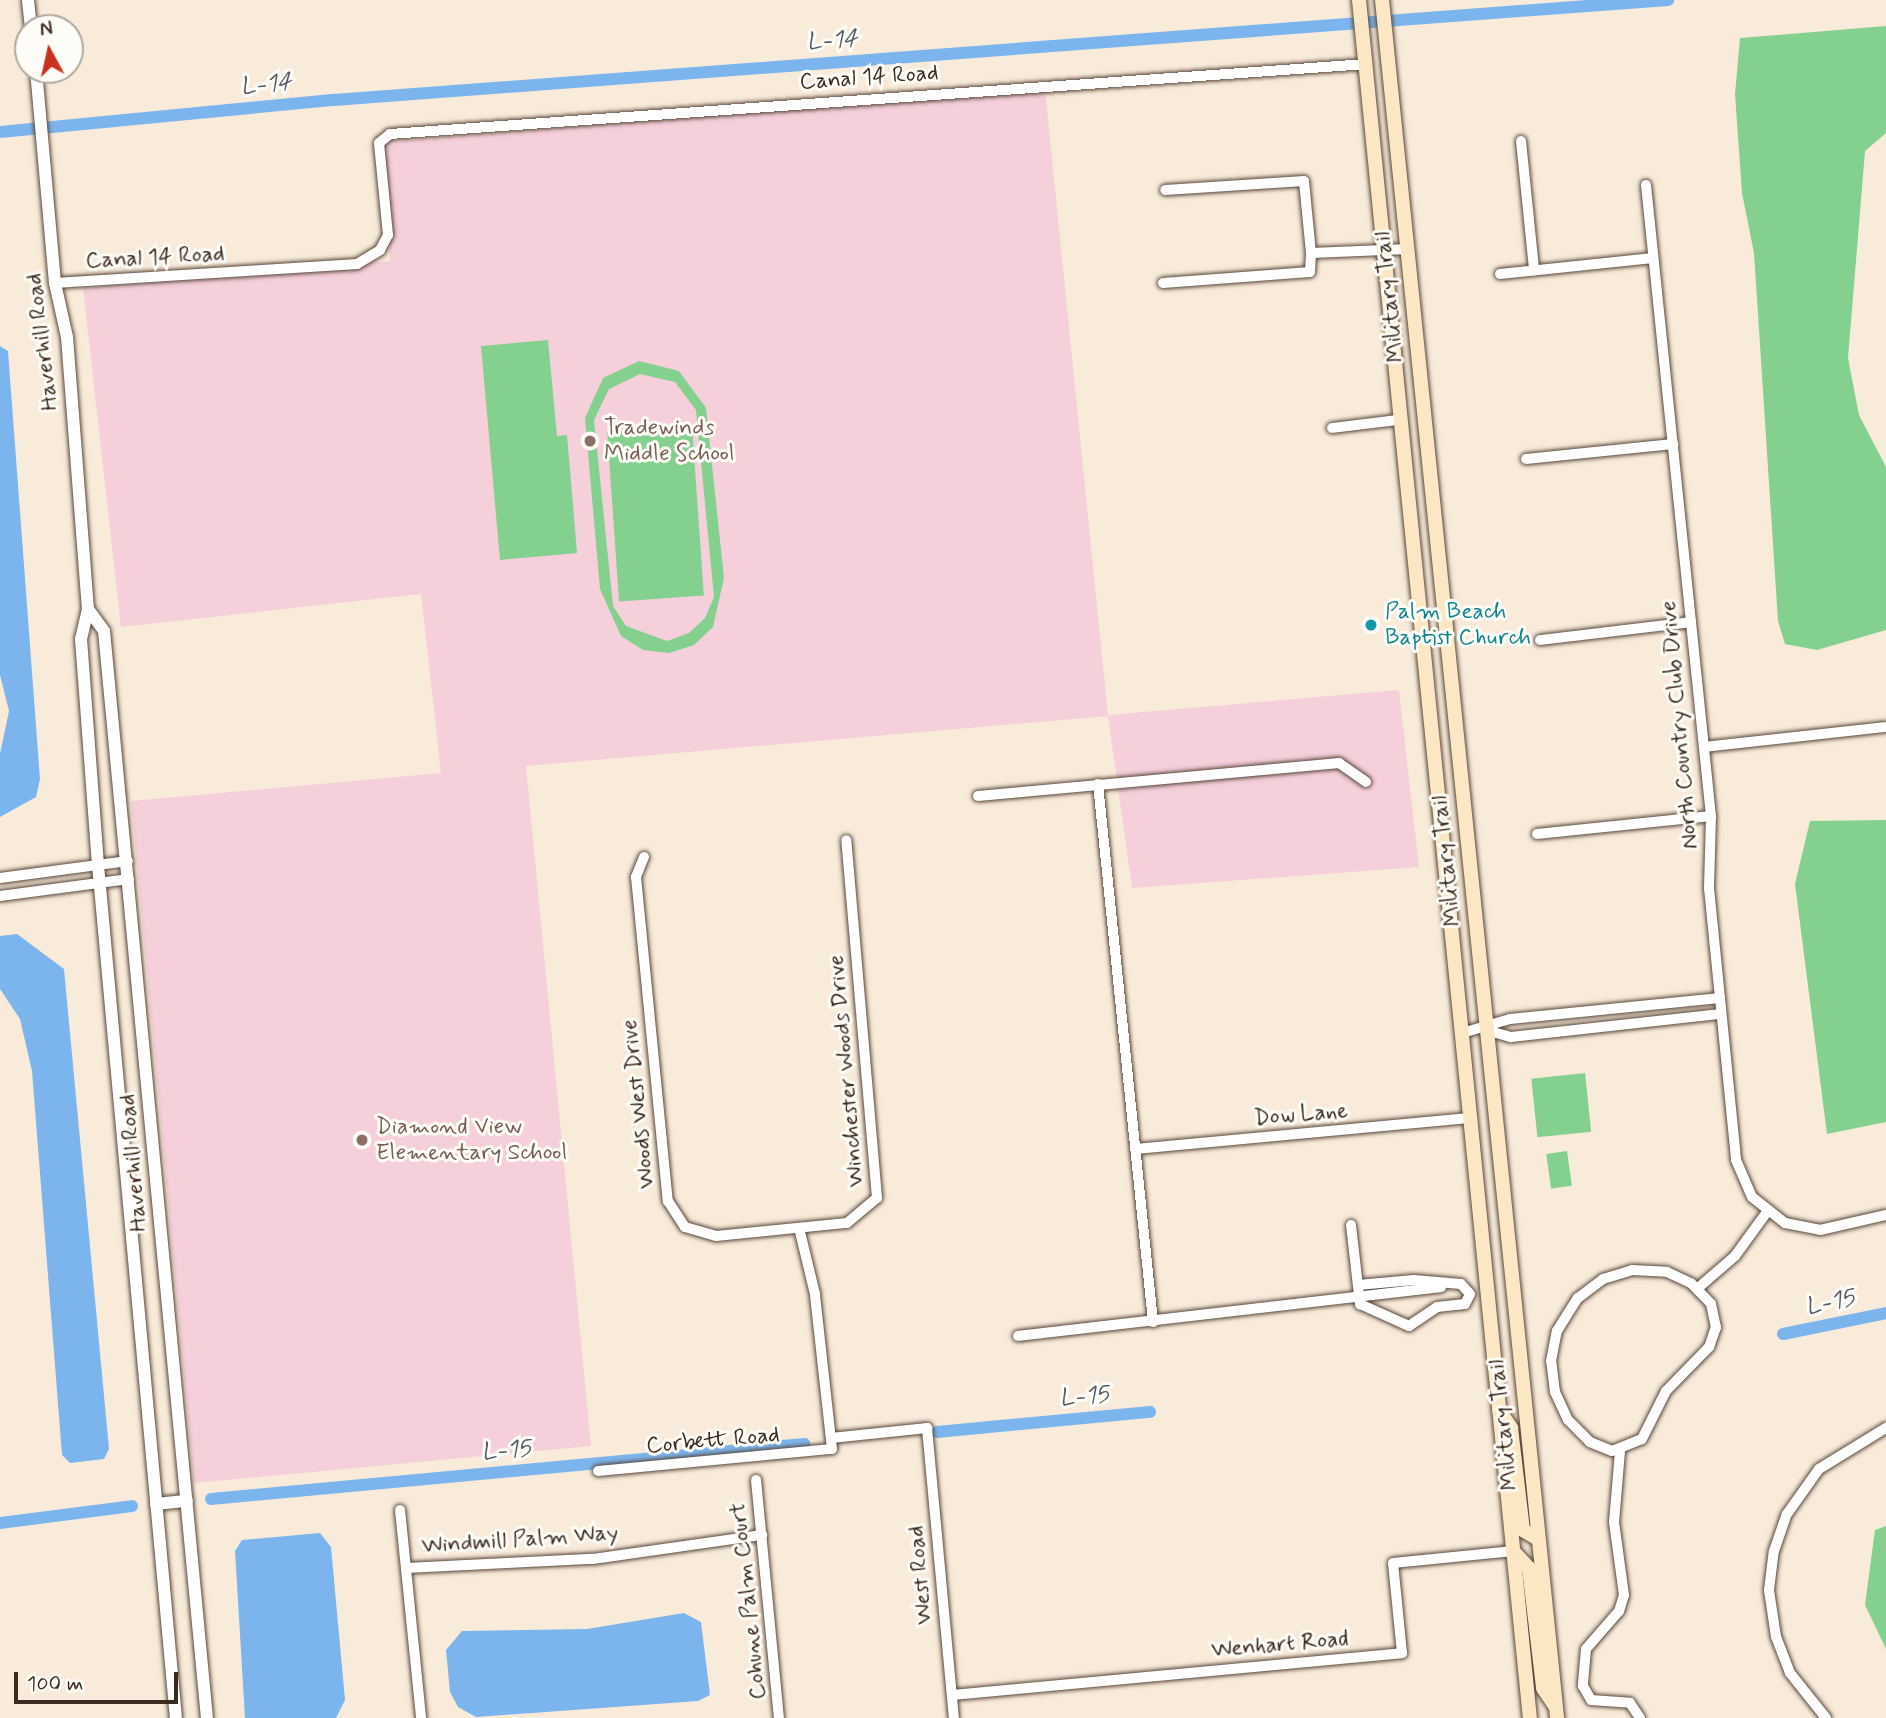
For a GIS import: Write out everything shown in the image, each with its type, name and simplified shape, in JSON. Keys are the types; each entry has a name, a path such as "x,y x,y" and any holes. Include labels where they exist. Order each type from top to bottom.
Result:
{"main road":[{"name":"Military Trail","path":"1359,0 1380,252 1530,1718"},
{"name":"Military Trail","path":"1382,0 1557,1712"},
{"path":"1498,1409 1511,1428 1523,1530 1538,1539"},
{"path":"1513,1551 1530,1568 1543,1688 1557,1712"}],"street":[{"name":"Canal 14 Road","path":"55,283 358,264 380,250 388,235 379,144 390,134 1366,64"},
{"name":"Haverhill Road","path":"37,84 55,283 66,337 88,609 81,639 98,865 176,1718"},
{"path":"1521,141 1534,271"},
{"path":"1163,283 1310,272 1311,253 1304,181 1165,190"},
{"name":"North Country Club Drive","path":"1646,185 1711,816 1709,888 1736,1160 1748,1190 1767,1212"},
{"path":"1311,253 1408,249"},
{"path":"1500,274 1653,258"},
{"path":"1332,428 1397,420"},
{"path":"1526,459 1673,444"},
{"name":"Haverhill Road","path":"88,609 104,631 128,861 207,1718"},
{"path":"1540,640 1691,622"},
{"path":"1704,747 1886,727"},
{"path":"978,796 1339,763 1366,782"},
{"path":"1098,784 1153,1322"},
{"path":"1537,834 1711,816"},
{"name":"Winchester Woods Drive","path":"799,1228 855,1220 873,1205 880,1182 846,840"},
{"name":"Woods West Drive","path":"644,857 636,877 670,1209 685,1227 707,1236 799,1228"},
{"path":"0,878 128,861"},
{"path":"0,896 129,879"},
{"path":"1462,1033 1486,1030 1510,1019 1720,998"},
{"path":"1486,1030 1511,1037 1721,1014"},
{"name":"Dow Lane","path":"1135,1149 1470,1118"},
{"path":"1699,1288 1735,1256 1767,1212 1820,1230 1886,1215"},
{"path":"1351,1225 1360,1304 1384,1316 1419,1323 1437,1307 1465,1304 1471,1294"},
{"path":"799,1228 815,1294 832,1443"},
{"path":"1667,1272 1699,1288 1714,1311 1712,1340 1666,1391 1642,1439 1620,1451 1590,1442 1560,1406 1550,1361 1560,1324 1578,1298 1617,1274 1667,1272"},
{"path":"1358,1285 1388,1282 1441,1287"},
{"path":"1384,1316 1390,1295 1388,1282"},
{"path":"1018,1336 1390,1295 1461,1284 1471,1294"},
{"path":"1471,1294 1486,1292"},
{"name":"Corbett Road","path":"598,1471 832,1443 927,1428"},
{"name":"West Road","path":"927,1428 954,1718"},
{"path":"1826,1718 1790,1674 1776,1637 1769,1590 1774,1551 1787,1514 1819,1469 1886,1428"},
{"path":"1620,1451 1614,1522 1624,1595 1619,1611 1586,1649 1582,1677 1591,1700 1630,1703 1640,1718"},
{"name":"Cohune Palm Court","path":"756,1480 779,1718"},
{"path":"156,1504 187,1501"},
{"path":"400,1510 421,1718"},
{"name":"Windmill Palm Way","path":"406,1568 593,1559 762,1535"},
{"name":"Wenhart Road","path":"952,1695 1402,1653 1393,1563 1513,1551"}],"shaded area":[{"name":"Tradewinds Middle School","path":"1045,89 1108,715 1399,690 1419,867 1132,888 1108,716 526,766 591,1446 194,1483 131,801 441,773 421,594 121,627 83,288 390,261 384,142"}],"green space":[{"path":"1886,26 1886,133 1865,151 1848,358 1859,415 1886,467 1886,630 1817,650 1785,644 1778,621 1754,253 1742,193 1735,94 1740,38"},
{"path":"548,340 557,436 567,435 577,553 500,560 481,346"},
{"path":"639,361 679,371 706,408 724,578 713,627 694,645 669,653 643,650 621,636 600,589 585,418 603,378","holes":["640,374 675,382 696,410 714,597 705,618 689,633 667,641 626,626 613,606 594,420 609,389"]},
{"path":"692,426 704,596 619,602 607,432"},
{"path":"1886,820 1886,1122 1827,1134 1795,884 1810,821"},
{"path":"1585,1073 1591,1132 1537,1137 1531,1079"},
{"path":"1567,1151 1572,1186 1551,1189 1546,1154"},
{"path":"1886,1526 1886,1649 1865,1605 1875,1530"}],"water":[{"path":"0,346 8,351 40,779 36,797 0,817 0,754 9,711 0,675"},
{"path":"17,934 64,969 109,1449 104,1459 70,1463 62,1455 32,1071 20,1019 0,989 0,936"},
{"path":"320,1533 331,1547 345,1700 336,1718 245,1718 235,1551 242,1540"},
{"path":"684,1613 701,1622 710,1695 698,1701 476,1717 458,1707 450,1692 446,1650 462,1631 587,1629"}],"waterway":[{"name":"L-14","path":"0,132 334,100 1668,0"},
{"name":"L-15","path":"1783,1334 1886,1313"},
{"name":"L-15","path":"937,1432 1150,1412"},
{"name":"L-15","path":"211,1499 804,1444"},
{"name":"L-15","path":"0,1523 132,1506"}],"place":[{"name":"Tradewinds Middle School","path":"590,441"},
{"name":"Palm Beach Baptist Church","path":"1371,625"},
{"name":"Diamond View Elementary School","path":"362,1140"}]}
